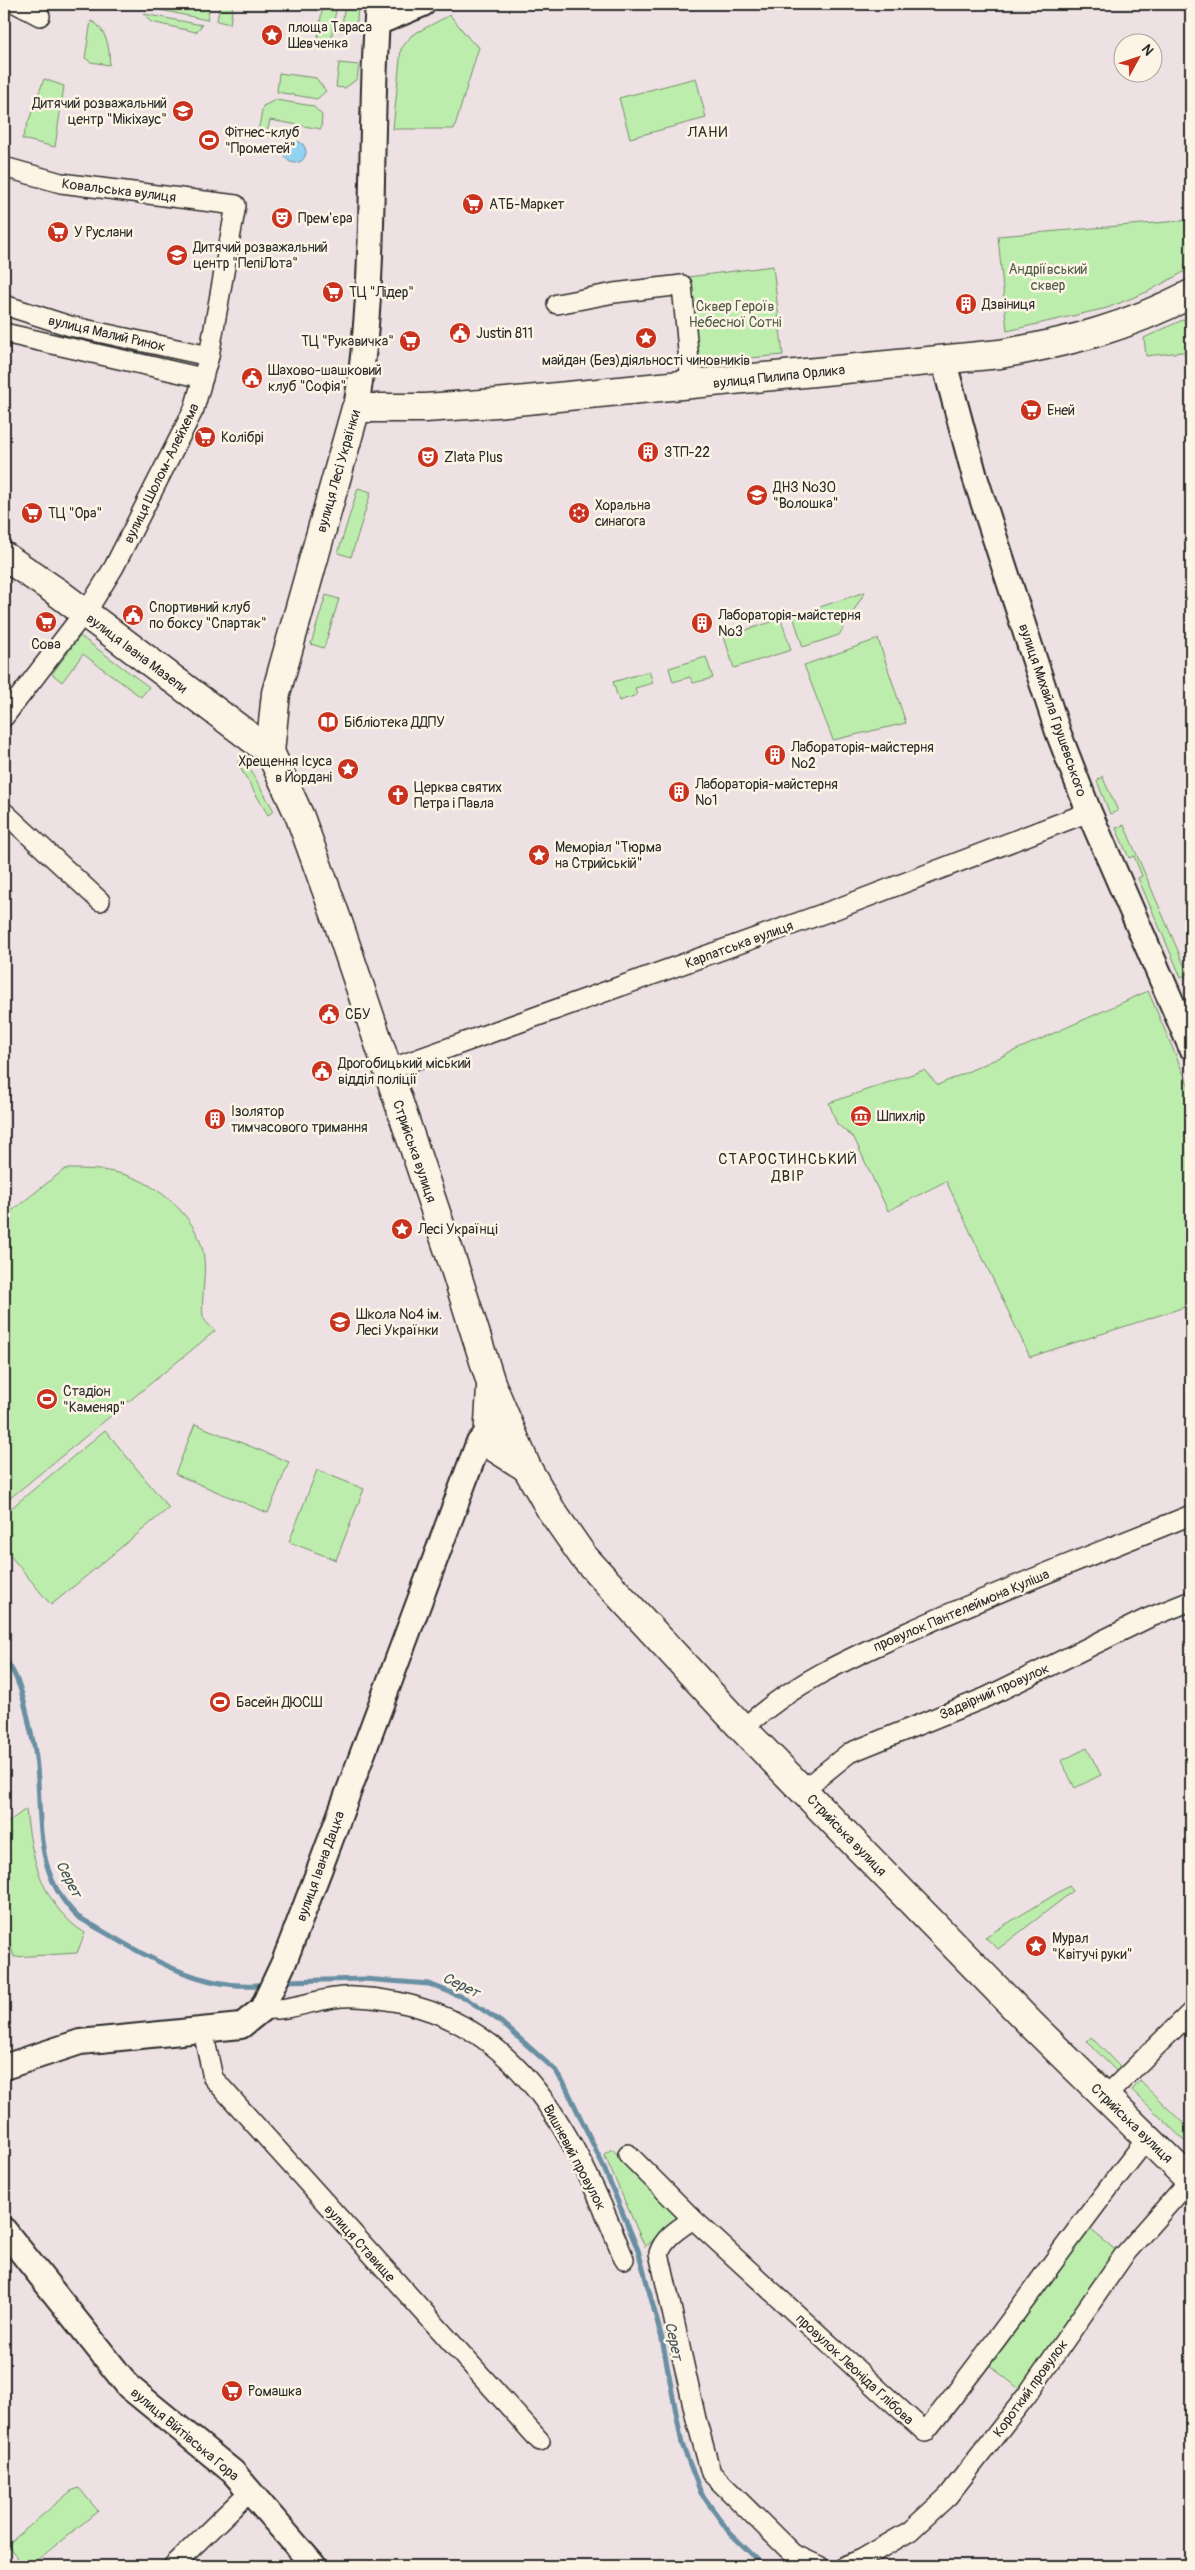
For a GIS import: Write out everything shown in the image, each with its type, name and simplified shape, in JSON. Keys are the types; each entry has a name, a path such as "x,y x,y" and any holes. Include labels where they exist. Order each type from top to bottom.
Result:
{"main road":[{"name":"вулиця Пилипа Орлика","path":"356,408 425,408 487,404 944,362 1000,354 1078,339 1129,324 1191,294"},
{"name":"вулиця Лесі Українки","path":"270,752 276,693 356,408"},
{"name":"вулиця Івана Мазепи","path":"4,556 270,752"},
{"name":"Стрийська вулиця","path":"270,752 303,826 339,925 456,1272 491,1383 499,1437 526,1468 551,1510 583,1556 743,1729 1105,2097 1190,2180"}],"street":[{"path":"17,4 40,16"},
{"path":"378,13 423,4"},
{"name":"вулиця Лесі Українки","path":"356,408 361,375 369,285 378,13"},
{"name":"Ковальська вулиця","path":"4,168 61,183 236,205"},
{"name":"вулиця Шолом-Алейхема","path":"4,717 83,613 114,568 194,410 209,356 236,205"},
{"path":"557,304 614,293 682,286 692,384"},
{"name":"вулиця Малий Ринок","path":"4,307 70,326 209,356"},
{"name":"вулиця Малий Ринок","path":"4,333 203,378"},
{"name":"вулиця Михайла Грушевського","path":"944,362 990,526 1058,732 1089,812 1191,1047"},
{"path":"4,812 100,901"},
{"name":"Карпатська вулиця","path":"387,1070 817,915 1089,812"},
{"name":"вулиця Івана Дацка","path":"4,2067 80,2042 240,2026 266,2003 284,1962 478,1444 499,1437"},
{"name":"провулок Пантелеймона Куліша","path":"743,1729 757,1716 804,1682 852,1657 950,1613 1191,1515"},
{"name":"Задвірний провулок","path":"803,1790 849,1753 987,1697 1146,1619 1191,1601"},
{"name":"Вишневий провулок","path":"266,2003 279,2010 316,2000 355,1996 393,2002 437,2013 480,2035 514,2062 547,2103 586,2171 624,2259"},
{"path":"1105,2097 1191,2012"},
{"name":"вулиця Ставище","path":"203,2031 213,2078 540,2441"},
{"name":"провулок Леоніда Глібова","path":"628,2154 693,2219 925,2432 983,2360 1081,2222 1147,2139"},
{"name":"Короткий провулок","path":"845,2566 862,2560 910,2530 948,2496 1027,2395 1124,2255 1190,2180"},
{"path":"693,2219 675,2232 661,2246 659,2254 696,2419 711,2473 793,2554 819,2566"},
{"name":"вулиця Війтівська Гора","path":"4,2230 129,2387 154,2409 213,2454 250,2492 314,2566"},
{"path":"173,2566 250,2492"}],"green space":[{"path":"133,4 210,4 207,20"},
{"path":"220,4 233,4 230,24 217,21"},
{"path":"323,4 337,4 330,45 317,43"},
{"path":"345,4 358,4 357,21 341,32"},
{"path":"144,14 202,25 196,32 151,22"},
{"path":"450,15 471,41 479,47 454,129 393,129 401,49 412,35"},
{"path":"91,21 104,34 109,53 109,65 91,62 85,58"},
{"path":"339,63 359,65 357,79 345,88 336,87"},
{"path":"279,73 316,78 326,91 317,99 277,92"},
{"path":"696,78 706,118 630,138 619,98"},
{"path":"44,79 64,86 55,147 22,139"},
{"path":"276,100 313,106 322,115 321,129 270,120 267,133 258,132 263,106"},
{"name":"Андріївський сквер","path":"1191,220 1191,268 1147,292 1107,308 1007,331 998,236"},
{"name":"Сквер Героїв Небесної Сотні","path":"773,266 783,355 697,363 688,277"},
{"path":"1191,316 1191,351 1146,356 1144,338"},
{"path":"358,488 371,492 351,557 338,553"},
{"path":"865,592 839,635 803,647 793,616"},
{"path":"326,595 339,599 324,648 311,644"},
{"path":"781,619 791,650 734,668 724,637"},
{"path":"80,636 149,687 141,697 83,654 62,682 52,674"},
{"path":"878,639 906,723 833,740 804,665"},
{"path":"706,657 713,678 693,683 690,677 673,682 669,668"},
{"path":"649,671 653,683 635,688 637,695 619,701 613,682"},
{"path":"244,759 274,811 268,815 237,762"},
{"path":"1102,776 1118,811 1110,814 1097,781"},
{"path":"1124,825 1188,974 1181,977 1138,878 1142,876 1134,856 1129,858 1116,828"},
{"path":"1148,991 1191,1091 1191,1305 1030,1357 946,1181 888,1211 854,1138 837,1124 829,1103 924,1070 938,1085"},
{"path":"65,1169 104,1170 126,1175 152,1187 177,1206 187,1218 201,1244 204,1258 203,1316 215,1331 4,1503 4,1217"},
{"path":"195,1424 289,1462 268,1513 175,1474"},
{"path":"105,1430 169,1508 51,1605 4,1548 4,1514"},
{"path":"317,1470 364,1489 336,1560 289,1542"},
{"path":"1087,1748 1101,1775 1075,1788 1061,1761"},
{"path":"26,1809 31,1845 41,1879 58,1909 70,1922 85,1933 77,1953 14,1957 4,1923 4,1825"},
{"path":"1069,1886 1073,1891 998,1949 985,1937"},
{"path":"1091,2037 1121,2068 1117,2072 1087,2041"},
{"path":"1140,2081 1191,2131 1191,2139 1187,2143 1132,2090"},
{"path":"612,2149 680,2218 645,2247 604,2154"},
{"path":"1085,2225 1118,2252 1022,2391 988,2364"},
{"path":"79,2488 98,2511 30,2566 8,2566 18,2558 7,2545 71,2491"}],"water":[{"path":"295,141 303,144 306,152 303,160 295,163 287,160 284,152 287,144"}],"waterway":[{"name":"Серет","path":"4,1658 16,1679 26,1710 35,1748 43,1847 47,1866 54,1884 64,1901 78,1917 167,1966 215,1982 240,1985 265,1984"},
{"name":"Серет","path":"284,1981 364,1979 429,1984 465,1998 501,2022 555,2070 565,2085 601,2161 638,2250 662,2339 682,2444 701,2493 729,2532 764,2566"}],"place":[{"name":"площа Тараса Шевченка","path":"272,35"},
{"name":"Дитячий розважальний центр \"Мікіхаус\"","path":"183,111"},
{"name":"Фітнес-клуб \"Прометей\"","path":"209,140"},
{"name":"АТБ-Маркет","path":"473,204"},
{"name":"Прем'єра","path":"282,218"},
{"name":"У Руслани","path":"58,232"},
{"name":"Дитячий розважальний центр \"ПепіЛота\"","path":"177,255"},
{"name":"ТЦ \"Лідер\"","path":"333,292"},
{"name":"Дзвіниця","path":"966,304"},
{"name":"Justin 811","path":"460,333"},
{"name":"майдан (Без)діяльності чиновників","path":"646,338"},
{"name":"ТЦ \"Рукавичка\"","path":"410,341"},
{"name":"Шахово-шашковий клуб \"Софія\"","path":"252,378"},
{"name":"Еней","path":"1031,410"},
{"name":"Колібрі","path":"205,437"},
{"name":"ЗТП-22","path":"648,452"},
{"name":"Zlata Plus","path":"428,457"},
{"name":"ДНЗ №30 \"Волошка\"","path":"757,495"},
{"name":"ТЦ \"Ора\"","path":"32,513"},
{"name":"Хоральна синагога","path":"579,513"},
{"name":"Спортивний клуб по боксу \"Спартак\"","path":"133,615"},
{"name":"Сова","path":"46,622"},
{"name":"Лабораторія-майстерня №3","path":"702,623"},
{"name":"Бібліотека ДДПУ","path":"328,722"},
{"name":"Лабораторія-майстерня №2","path":"775,755"},
{"name":"Хрещення Ісуса в Йордані","path":"348,769"},
{"name":"Лабораторія-майстерня №1","path":"679,792"},
{"name":"Церква святих Петра і Павла","path":"398,795"},
{"name":"Меморіал \"Тюрма на Стрийській\"","path":"539,855"},
{"name":"СБУ","path":"329,1014"},
{"name":"Дрогобицький міський відділ поліції","path":"322,1071"},
{"name":"Шпихлір","path":"861,1116"},
{"name":"Ізолятор тимчасового тримання","path":"215,1119"},
{"name":"Лесі Українці","path":"402,1229"},
{"name":"Школа №4 ім. Лесі Українки","path":"340,1322"},
{"name":"Стадіон \"Каменяр\"","path":"47,1399"},
{"name":"Басейн ДЮСШ","path":"220,1702"},
{"name":"Мурал \"Квітучі руки\"","path":"1036,1946"},
{"name":"Ромашка","path":"232,2391"}],"district":[{"name":"ЛАНИ","path":"708,132"},
{"name":"СТАРОСТИНСЬКИЙ ДВІР","path":"788,1168"}]}
